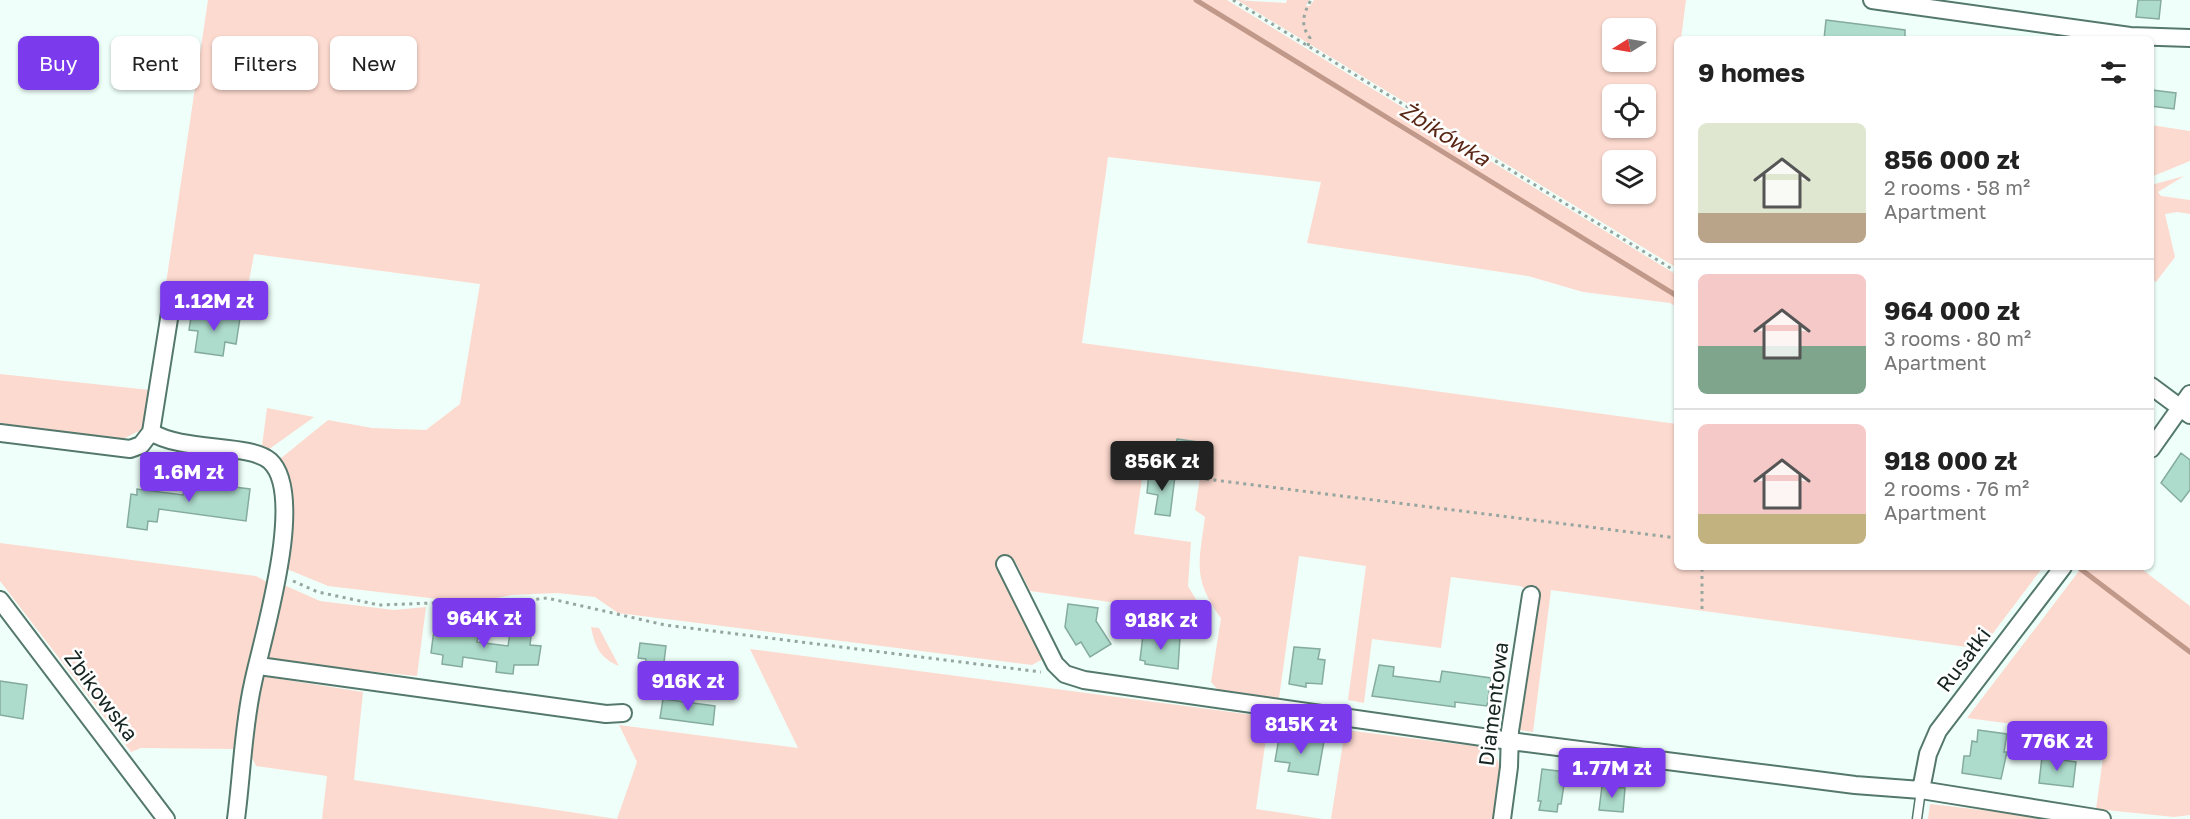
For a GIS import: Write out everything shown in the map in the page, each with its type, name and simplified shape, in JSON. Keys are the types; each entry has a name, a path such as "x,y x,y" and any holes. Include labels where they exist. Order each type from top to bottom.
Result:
{"street":[{"path":"1872,0 2130,36"},
{"path":"2154,37 2190,38"},
{"path":"0,433 130,449 141,445 152,432 172,300"},
{"path":"2154,388 2187,405 2154,445"},
{"path":"152,432 171,442 258,455 275,468 283,486 278,574 259,666 253,682 237,819"},
{"path":"1005,564 1051,658 1060,670 1084,680 1510,741 1855,786 1921,790 2102,819"},
{"name":"Rusałki","path":"1921,790 1928,754 1938,731 2059,573"},
{"name":"Diamentowa","path":"1502,819 1510,741 1532,595"},
{"name":"Żbikowska","path":"0,600 166,819"},
{"path":"259,666 606,714 622,713"}],"lane":[{"path":"1917,819 1921,790"}],"path":[{"path":"1233,0 1674,270"},
{"path":"1308,46 1310,38 1305,31 1303,20 1311,0"},
{"path":"1206,479 1674,538"},
{"path":"1702,570 1702,609"},
{"path":"278,574 318,592 379,605 433,603 477,606 547,598 665,625 1048,673 1060,670"}],"shaded area":[{"path":"208,0 1227,0 1674,273 1674,305 1583,292 1528,276 1307,243 1321,182 1108,157 1082,343 1674,424 1674,570 2041,570 1981,649 1551,590 1533,732 1519,730 1516,724 1532,621 1538,607 1538,594 1520,586 1451,577 1441,648 1372,639 1364,703 1348,700 1366,566 1299,556 1279,698 1218,690 1211,682 1221,618 1205,592 1202,581 1200,559 1205,517 1195,510 1203,458 1146,450 1134,534 1191,542 1188,586 1205,615 1030,591 1014,559 1000,564 1045,658 1032,665 618,613 595,597 557,593 511,595 472,603 328,586 287,569 293,513 290,488 280,459 328,420 372,428 426,430 460,404 480,284 254,254 244,308 164,297 195,90 200,90 200,54"},
{"path":"1237,0 1286,3 1287,0 1309,0 1306,6 1310,6 1314,0 1686,0 1681,36 1674,36 1674,266"},
{"path":"2154,125 2190,131 2190,161 2154,176"},
{"path":"2184,176 2158,192 2161,196 2190,200 2190,214 2177,212 2165,214 2175,257 2156,282 2154,280 2154,184"},
{"path":"0,374 150,390 148,412 144,425 139,431 121,440 0,426"},
{"path":"267,408 314,417 268,450 262,446"},
{"path":"0,543 256,576 269,583 255,655 246,675 238,749 141,748 131,752 0,581"},
{"path":"2080,570 2143,570 2190,606 2190,815 2174,817 2096,809 2106,736 1967,718"},
{"path":"284,585 320,601 394,610 426,607 417,676 265,661"},
{"path":"591,627 599,628 619,666 599,651"},
{"path":"750,649 1269,717 1256,809 1323,819 617,819 637,762 619,725 798,748"},
{"path":"261,676 363,692 354,780 617,819 322,819 327,776 256,766 251,756"},
{"path":"1345,730 1490,748 1499,764 1500,772 1494,819 1331,819"},
{"path":"1930,804 2059,819 1928,819"}],"building":[{"path":"2138,0 2161,0 2159,19 2136,17"},
{"path":"1826,20 1905,30 1905,36 1824,36"},
{"path":"2154,90 2176,93 2174,109 2154,106"},
{"path":"192,311 240,318 236,344 225,342 223,356 195,352 198,331 189,330"},
{"path":"1177,439 1205,443 1203,458 1175,454"},
{"path":"2181,453 2190,460 2190,490 2181,502 2161,483"},
{"path":"1149,472 1175,476 1170,516 1155,514 1158,495 1147,493"},
{"path":"185,481 250,489 246,521 159,509 157,522 148,521 147,530 127,527 131,494 137,495 137,489 183,495"},
{"path":"1068,604 1098,608 1096,621 1111,644 1090,657 1081,642 1076,645 1065,627"},
{"path":"443,625 471,629 470,634 478,636 477,642 508,646 510,633 531,636 530,645 541,646 538,665 514,665 513,674 496,672 497,662 463,657 462,667 442,664 443,655 431,653 434,630 442,631"},
{"path":"1152,633 1180,637 1178,669 1145,664 1145,661 1140,660 1143,635 1152,636"},
{"path":"640,643 666,646 664,662 673,664 671,680 644,676 646,659 638,658"},
{"path":"1294,647 1320,649 1318,659 1325,660 1322,684 1306,683 1306,687 1289,684"},
{"path":"1379,665 1394,667 1393,676 1440,682 1442,671 1491,678 1487,706 1455,702 1455,707 1372,696"},
{"path":"0,681 27,685 23,719 0,715"},
{"path":"663,699 715,706 713,725 660,718"},
{"path":"1978,730 2007,734 2004,752 2007,752 2001,779 1962,773 1964,756 1970,756 1972,741 1977,742"},
{"path":"1294,737 1324,741 1318,775 1288,771 1290,763 1275,761 1279,738 1293,740"},
{"path":"2042,757 2076,762 2073,787 2039,783"},
{"path":"1542,769 1566,772 1561,804 1558,804 1557,812 1539,810"},
{"path":"1602,786 1625,788 1623,812 1599,810"}],"waterway":[{"name":"Żbikówka","path":"1196,0 1674,294"},
{"name":"Żbikówka","path":"2082,570 2190,652"}]}
